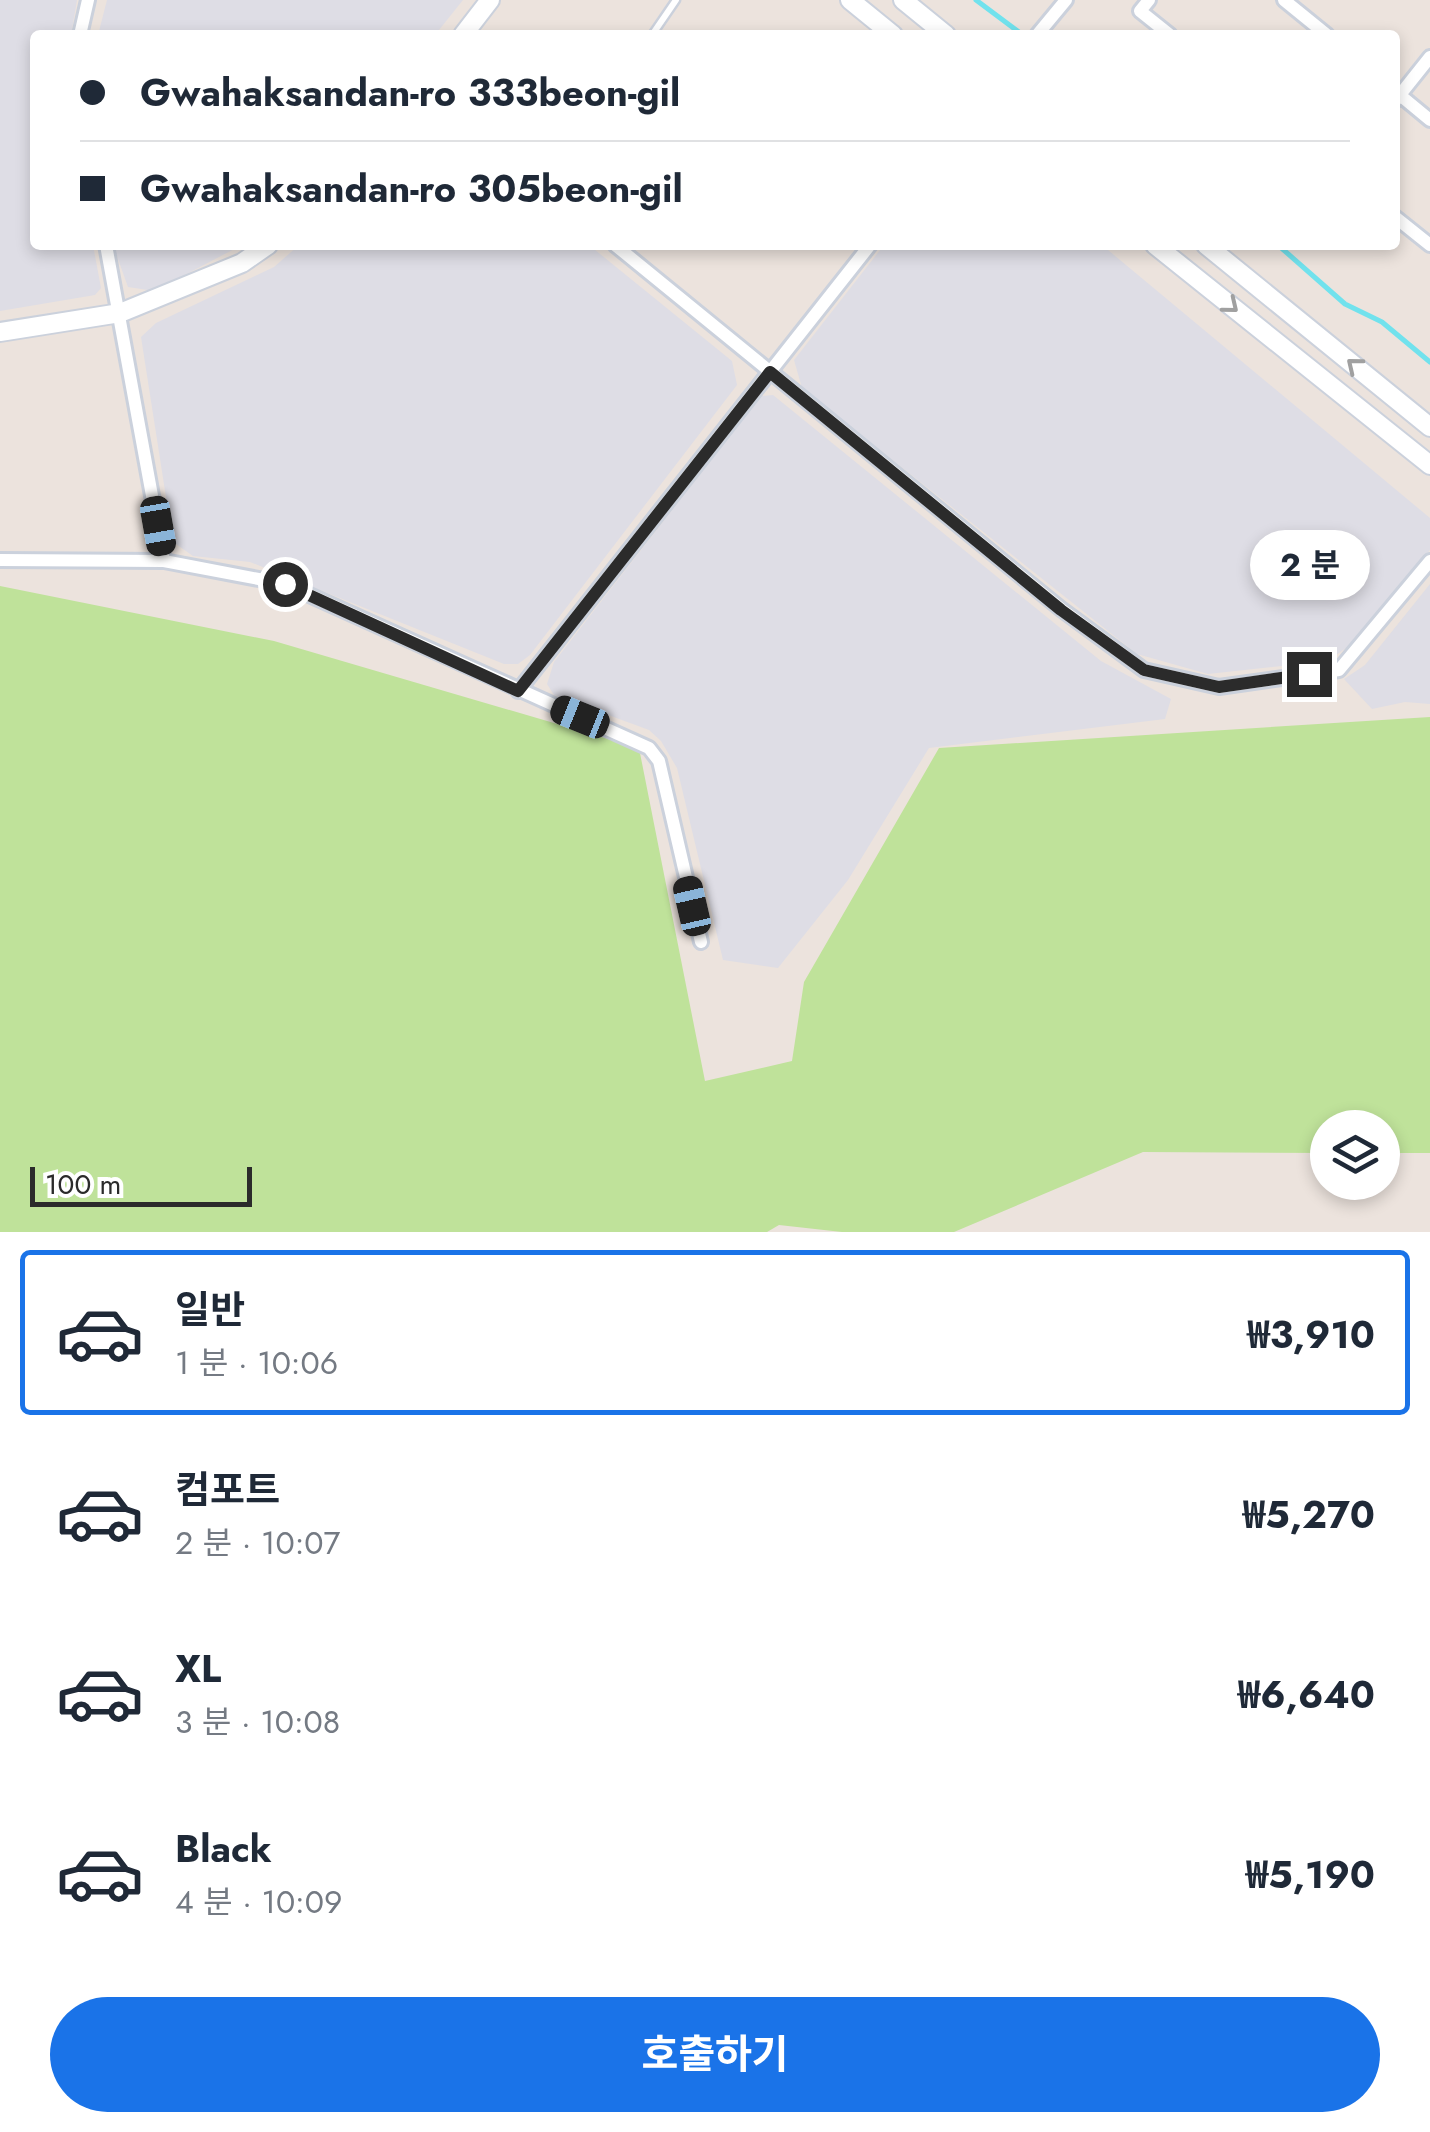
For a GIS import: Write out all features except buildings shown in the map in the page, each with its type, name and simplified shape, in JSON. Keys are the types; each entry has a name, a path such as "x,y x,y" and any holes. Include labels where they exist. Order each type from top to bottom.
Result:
{"main road":[{"path":"467,30 490,0"},
{"path":"850,0 887,30"},
{"path":"903,0 940,30"},
{"path":"0,332 120,313 242,263 261,250"},
{"path":"1160,250 1430,465"},
{"path":"1212,250 1430,427"}],"street":[{"path":"81,30 88,0"},
{"path":"1042,30 1066,0"},
{"path":"1149,0 1140,11 1164,30"},
{"path":"1284,0 1320,30"},
{"path":"1400,92 1430,57"},
{"path":"1400,97 1430,120"},
{"path":"1400,221 1430,245"},
{"path":"107,250 164,561"},
{"path":"621,250 1061,610 1144,670 1219,687 1339,670 1430,561"},
{"path":"518,691 866,250"},
{"path":"0,560 164,561 285,584 649,748 659,760 701,942"}],"lane":[{"path":"655,30 676,0"}],"shaded area":[{"path":"0,0 77,0 72,30 30,30 30,250 94,250 101,288 95,295 0,311"},
{"path":"107,0 463,0 439,30 99,30"},
{"path":"115,250 232,250 154,291 128,287"},
{"path":"293,250 595,250 732,361 737,385 530,655 518,664 504,664 250,562 193,556 173,542 141,337 156,323 274,267"},
{"path":"880,250 1108,250 1430,518 1430,550 1354,642 1328,661 1208,674 1137,654 802,388 794,360"},
{"path":"773,395 1101,661 1171,699 1165,719 929,748 848,880 778,968 723,960 677,768 661,741 649,730 554,695 547,684 554,662 761,396"},
{"path":"1430,584 1430,704 1405,702 1372,709 1344,679 1365,665"}],"green space":[{"path":"0,586 274,641 639,748 705,1081 792,1061 804,982 939,748 1430,717 1430,1153 1400,1153 1400,1110 1310,1110 1310,1153 1143,1152 954,1232 842,1232 779,1225 767,1232 0,1232"}],"waterway":[{"path":"976,0 1016,30"},
{"path":"1284,250 1345,304 1382,322 1430,362"}],"route":[{"path":"285,584 518,691 770,372 1061,610 1144,670 1219,687 1309,674"}]}
